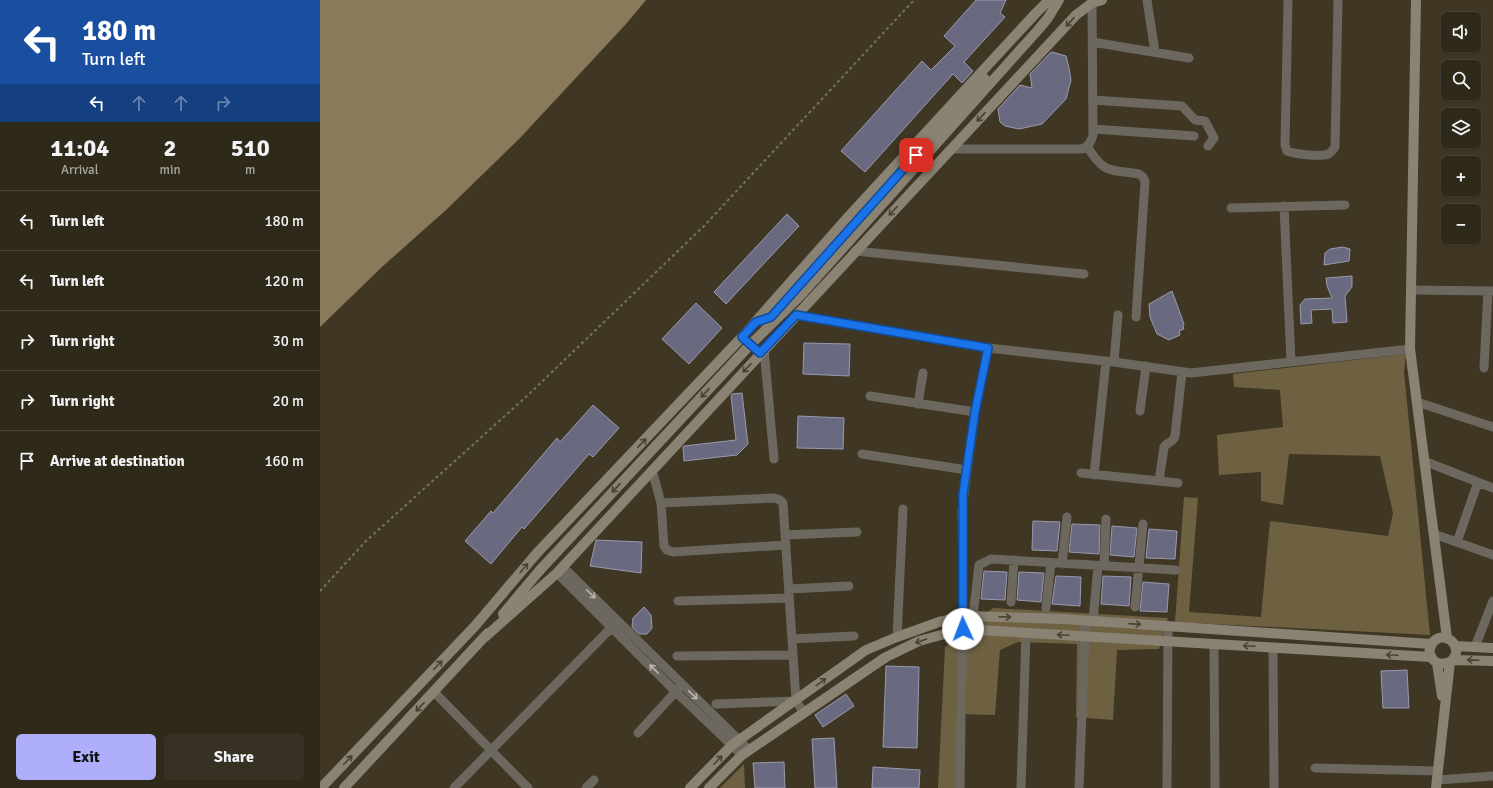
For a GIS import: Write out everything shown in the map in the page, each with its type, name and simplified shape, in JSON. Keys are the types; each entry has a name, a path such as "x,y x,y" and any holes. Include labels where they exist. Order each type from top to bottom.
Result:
{"main road":[{"path":"327,786 475,626 537,553 756,322 854,212 1038,11 1051,0"},
{"path":"756,322 771,317 1032,26 1051,0"},
{"path":"344,788 485,637 540,570 748,347 801,295 1038,30 1048,18 1059,0"},
{"path":"1416,0 1410,349 1447,638"},
{"path":"485,637 560,570 762,351 1076,16 1097,1"},
{"path":"742,337 762,351"},
{"path":"690,788 736,742 866,650 938,622 962,616 1089,621 1431,644"},
{"path":"709,788 746,752 886,657 919,641 963,629 1273,648 1434,660 1442,664 1451,661 1493,661"},
{"path":"1437,779 1451,661 1456,652 1455,646 1451,640 1447,638 1438,638 1431,644 1430,649 1434,660 1444,712"},
{"path":"1455,646 1493,648"}],"street":[{"path":"1038,11 1040,0"},
{"path":"1147,0 1155,52"},
{"path":"1288,0 1285,146 1287,151 1292,153 1324,155 1332,152 1335,147 1338,0"},
{"path":"951,149 1082,149 1091,142 1093,135 1092,42 1097,1"},
{"path":"1092,42 1189,58"},
{"path":"1093,100 1182,106 1195,120 1205,121 1214,138 1208,146"},
{"path":"1093,129 1194,136"},
{"path":"1087,146 1102,167 1139,174 1143,177 1145,182 1136,317"},
{"path":"1231,208 1345,205"},
{"path":"1284,206 1291,362"},
{"path":"856,251 1084,274"},
{"path":"1412,290 1491,291 1484,368"},
{"path":"796,315 988,348 1110,361 1191,373 1410,349"},
{"path":"1094,474 1118,315"},
{"path":"960,788 962,616 964,584 962,509 975,412 988,348"},
{"path":"762,351 774,459"},
{"path":"1140,411 1146,366"},
{"path":"1159,481 1162,449 1165,444 1172,441 1175,436 1182,372"},
{"path":"918,404 923,373"},
{"path":"870,396 975,412"},
{"path":"1417,402 1493,427"},
{"path":"862,454 967,470"},
{"path":"1424,460 1493,488"},
{"path":"652,470 661,503 664,546 667,550 673,552 786,545"},
{"path":"1081,473 1178,483"},
{"path":"1457,542 1478,482"},
{"path":"661,503 774,498 783,503 796,701 804,713"},
{"path":"897,637 903,509"},
{"path":"1062,564 1067,517"},
{"path":"1079,788 1085,636 1101,566 1106,519"},
{"path":"1135,607 1143,524"},
{"path":"785,535 857,532"},
{"path":"1434,534 1493,555"},
{"path":"973,616 979,565 990,559 1176,570"},
{"path":"1011,602 1014,560"},
{"path":"1046,608 1051,563"},
{"path":"560,570 615,624 683,684 746,752"},
{"path":"678,601 789,594 849,586"},
{"path":"1474,647 1493,601"},
{"path":"615,624 676,692 736,742"},
{"path":"454,788 615,624"},
{"path":"1167,788 1168,627"},
{"path":"1021,788 1026,633"},
{"path":"792,639 854,636"},
{"path":"1214,644 1215,788"},
{"path":"1273,648 1274,788"},
{"path":"678,656 793,655"},
{"path":"638,733 683,684"},
{"path":"434,692 528,788"},
{"path":"716,704 796,701"},
{"path":"1316,768 1437,779 1493,776"},
{"path":"586,788 594,780"}],"path":[{"path":"320,591 366,541 527,396 704,226 914,0"}],"shaded area":[{"path":"320,0 646,0 626,24 520,138 446,210 383,266 320,327"},
{"path":"1406,354 1404,372 1430,635 1175,622 1184,497 1198,498 1189,612 1261,617 1270,521 1388,536 1393,513 1380,456 1289,454 1283,505 1261,501 1261,472 1219,475 1217,435 1283,427 1280,390 1234,387 1233,374"},
{"path":"993,608 1168,618 1159,649 1117,650 1113,720 1076,717 1077,644 1018,642 1000,650 995,715 959,714 957,788 938,788 945,647"},
{"path":"744,764 745,788 720,788"}],"building":[{"path":"976,0 1006,0 1000,13 1005,17 964,62 973,71 962,83 953,74 865,172 841,151 922,61 931,70 955,46 944,36"},
{"path":"1052,52 1066,56 1071,80 1066,99 1042,124 1019,129 1005,126 1000,122 998,109 1020,85 1032,88 1030,74"},
{"path":"787,214 799,226 726,304 714,292"},
{"path":"1343,247 1350,249 1349,261 1324,265 1325,253 1330,249"},
{"path":"1352,276 1352,287 1345,296 1347,322 1333,323 1332,309 1311,310 1312,323 1301,324 1300,305 1305,299 1332,298 1327,286 1326,278"},
{"path":"1172,291 1184,324 1184,329 1179,331 1180,335 1169,340 1157,334 1150,317 1149,304"},
{"path":"696,303 722,328 689,364 662,339"},
{"path":"804,343 850,344 849,376 803,374"},
{"path":"742,393 748,444 737,455 684,461 684,446 736,440 731,396 732,394"},
{"path":"593,405 619,428 593,457 589,454 524,529 522,527 491,564 465,541 491,511 493,513 557,438 560,442"},
{"path":"798,416 844,418 843,449 797,448"},
{"path":"1033,521 1060,522 1057,551 1032,550"},
{"path":"1072,524 1100,525 1099,554 1069,552"},
{"path":"1112,526 1137,528 1134,557 1110,555"},
{"path":"1149,529 1177,531 1175,559 1146,558"},
{"path":"596,540 642,542 641,573 590,566"},
{"path":"984,571 1007,572 1005,600 981,599"},
{"path":"1019,572 1044,573 1041,602 1017,600"},
{"path":"1056,576 1081,577 1080,606 1052,604"},
{"path":"1103,576 1131,577 1129,606 1101,604"},
{"path":"1143,582 1169,584 1167,612 1140,611"},
{"path":"644,607 651,615 652,628 647,634 639,634 632,627 633,618"},
{"path":"886,666 919,667 917,748 883,747"},
{"path":"1407,670 1409,708 1383,708 1381,671"},
{"path":"846,694 854,706 823,727 815,715"},
{"path":"834,738 837,788 815,788 812,739"},
{"path":"784,762 785,788 755,788 753,763"},
{"path":"873,767 920,770 919,788 872,788"}],"route":[{"path":"916,155 771,317 756,322 742,337 760,353 796,315 988,348 975,412 963,494 963,629"}]}
